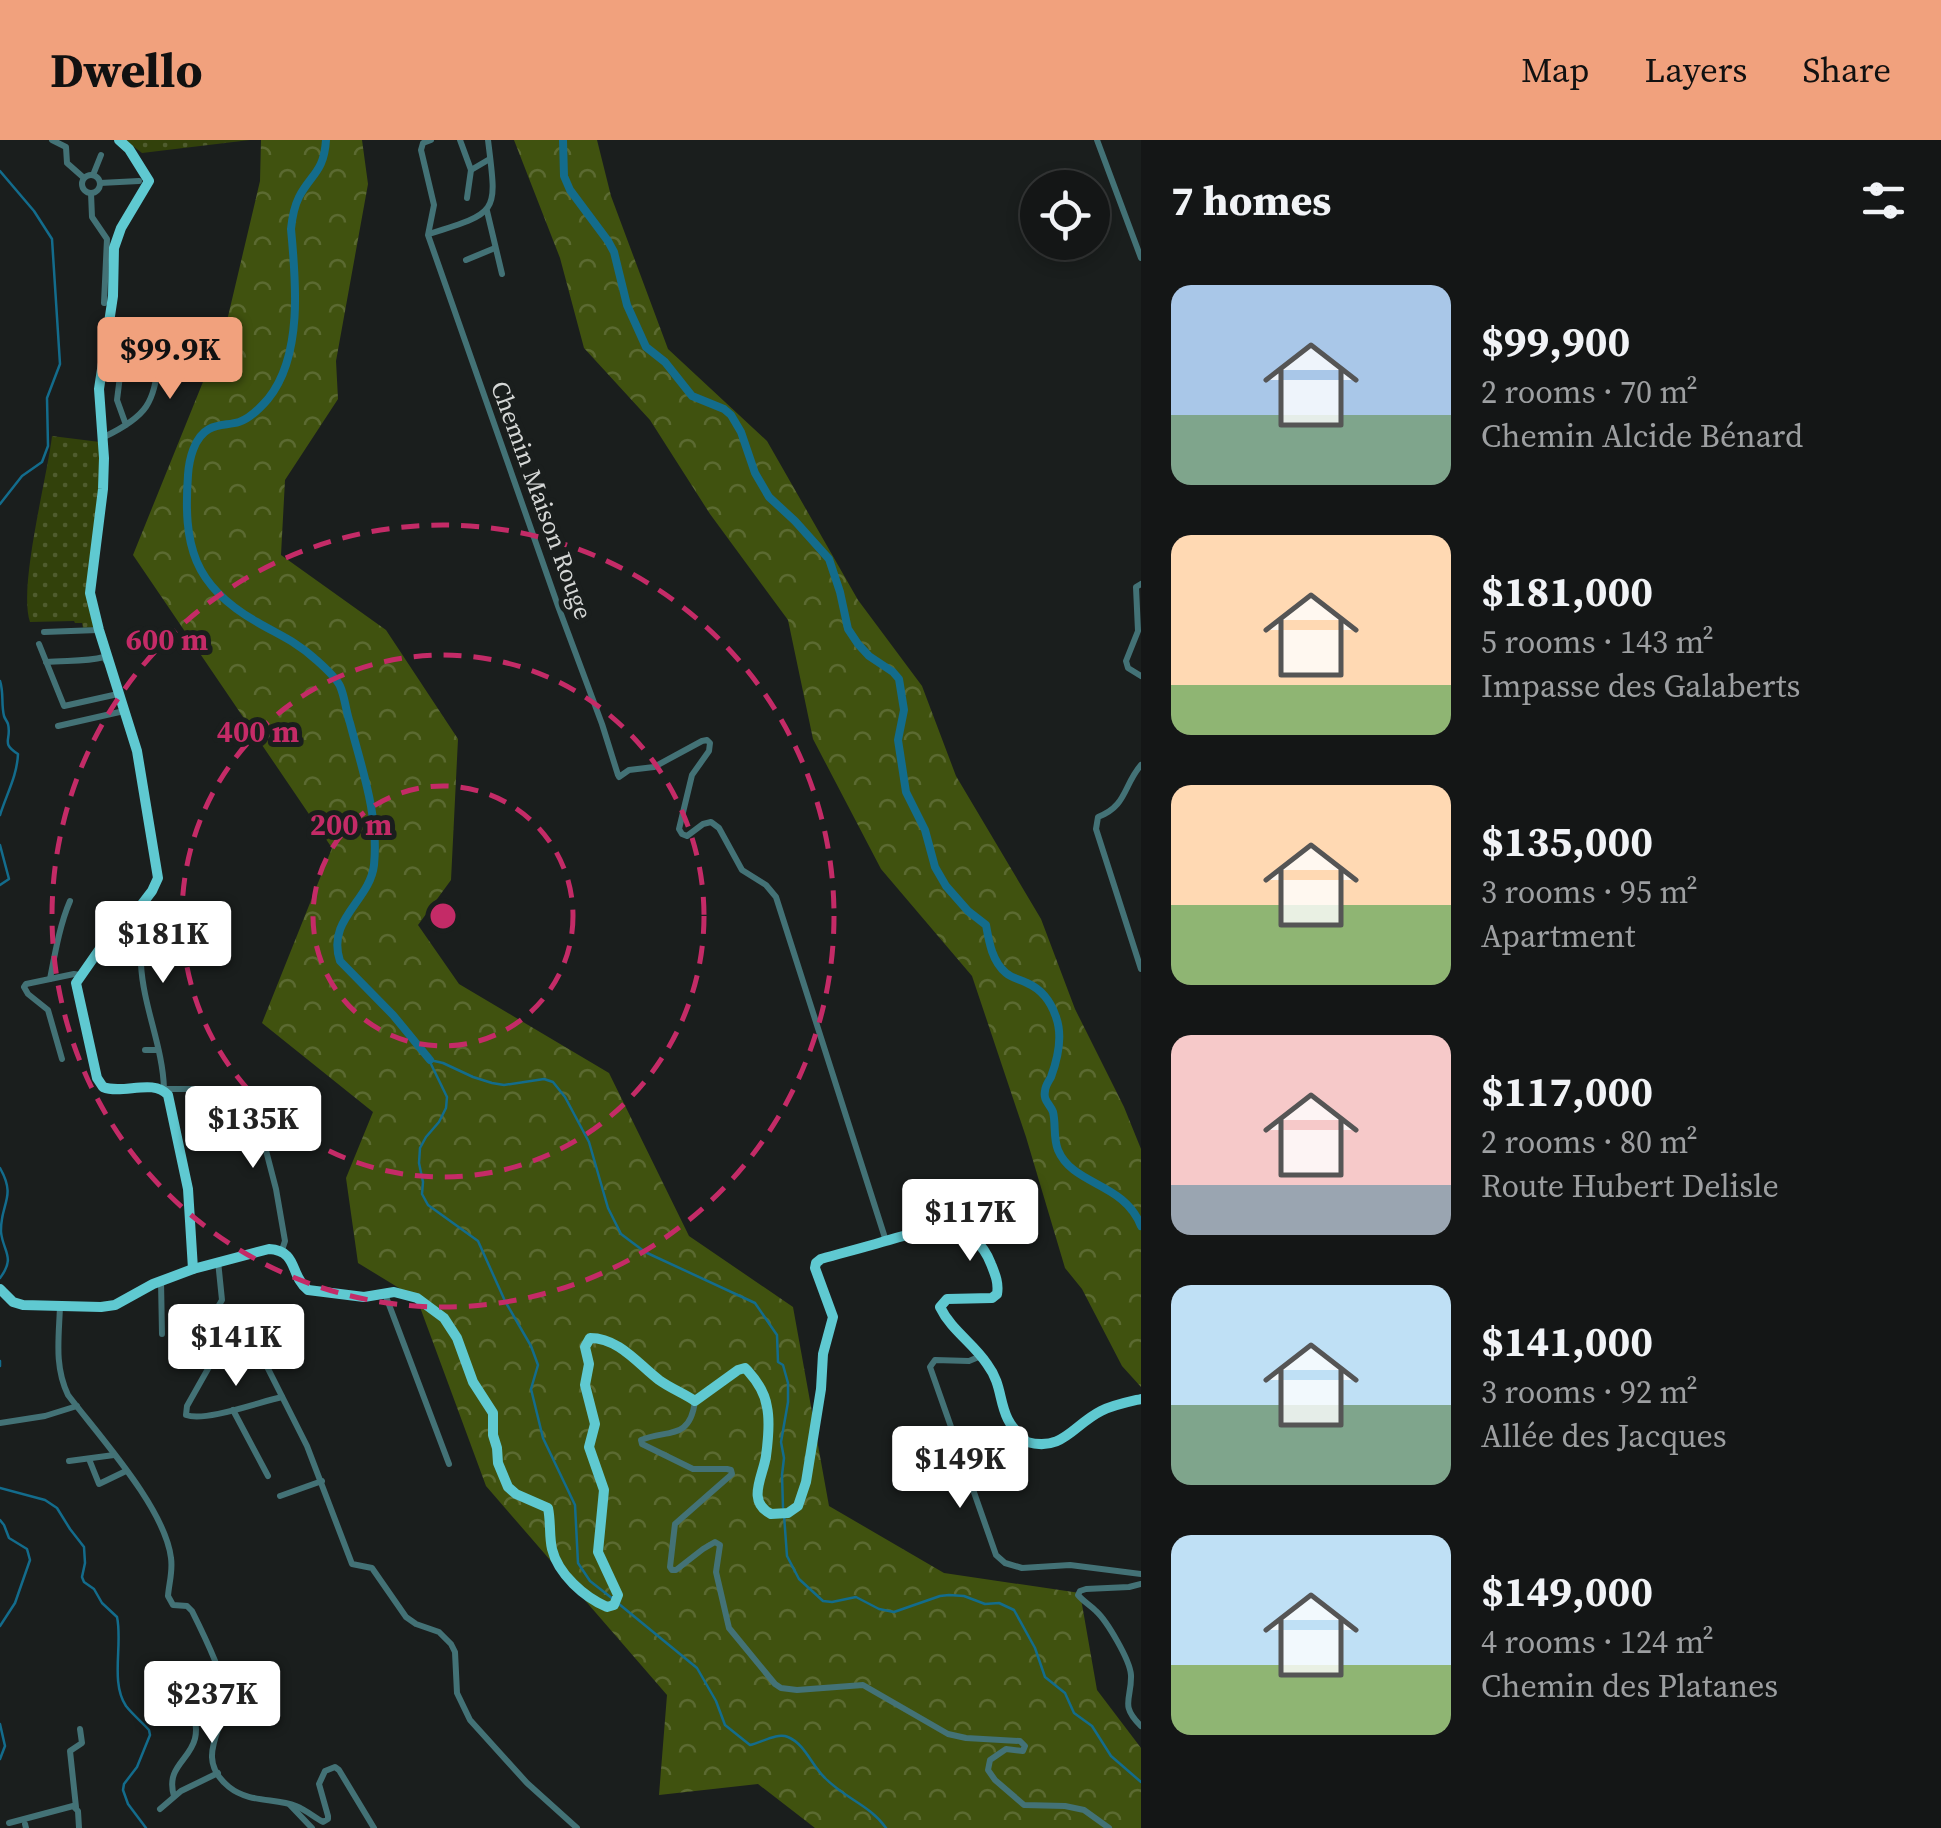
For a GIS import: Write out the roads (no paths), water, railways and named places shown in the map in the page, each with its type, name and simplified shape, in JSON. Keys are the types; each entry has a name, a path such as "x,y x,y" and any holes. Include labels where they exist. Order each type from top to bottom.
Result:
{"main road":[{"path":"118,140 132,152 143,181 114,248 113,296 98,396 103,490 90,587 114,695 124,711 137,751 158,878 139,908 106,940 80,975 76,992 103,1087 154,1087 168,1095 188,1189 194,1269"},
{"path":"0,1289 13,1302 23,1305 115,1305 161,1281 218,1261 256,1251 282,1250 303,1288 308,1290 364,1297 394,1292 417,1298 444,1318 457,1338 473,1382 493,1412 492,1435 508,1487 548,1508 552,1547 562,1570 594,1602 606,1607 614,1605 618,1594 598,1552 604,1490 590,1447 595,1424 585,1385 589,1364 586,1342 593,1338 615,1344 664,1383 695,1401 745,1368 766,1401 766,1456 757,1494 764,1510 775,1514 788,1513 801,1501 806,1482 821,1390 822,1359 833,1318 815,1266 822,1259 922,1231 948,1229 964,1234 983,1248 998,1284 997,1294 992,1298 947,1298 940,1307 953,1328 981,1356 996,1380 1008,1421 1027,1442 1051,1444 1101,1412 1141,1399"}],"street":[{"path":"52,140 66,146 67,163 84,178 84,188 91,193"},
{"name":"Chemin Maison Rouge","path":"430,140 422,150 434,204 428,235 619,777 629,770 654,767 702,741 710,744 692,775 679,829 686,836 711,822 719,828 742,870 766,884 776,896 886,1241"},
{"path":"460,140 470,170 467,198"},
{"path":"428,235 467,223 487,211 493,200 488,140"},
{"path":"1097,140 1141,258"},
{"path":"84,178 93,175 101,155"},
{"path":"470,170 489,159"},
{"path":"91,193 99,189 100,183 93,175"},
{"path":"100,183 143,181"},
{"path":"91,193 92,217 107,239 104,303"},
{"path":"487,211 502,274"},
{"path":"466,260 495,248"},
{"path":"102,437 126,425 152,400 162,347 156,337 132,336 124,344 118,400 126,425"},
{"path":"1141,584 1135,593 1137,638 1126,661 1128,668 1141,676"},
{"path":"44,632 99,630"},
{"path":"39,644 64,706 114,695"},
{"path":"46,662 104,657 111,679 106,688 114,695"},
{"path":"58,726 124,711"},
{"path":"1141,765 1132,775 1118,807 1098,817 1096,829 1141,968"},
{"path":"50,979 70,901"},
{"path":"148,909 141,967 163,1089 250,1089 276,1189 285,1240 282,1250"},
{"path":"62,1059 48,1010 24,988 26,984 80,975"},
{"path":"145,1050 158,1050"},
{"path":"218,1261 222,1300 212,1316 209,1368 186,1409 186,1416 198,1418 282,1397"},
{"path":"161,1281 162,1334"},
{"path":"384,1292 450,1464"},
{"path":"60,1306 58,1364 62,1382 158,1516 171,1553 169,1600 173,1605 187,1606 192,1612 224,1687 225,1705 212,1754 218,1773 236,1792 274,1804 289,1804 326,1821 328,1812 319,1784 325,1771 335,1767 374,1828"},
{"path":"249,1332 322,1481 352,1564 372,1568 410,1620 446,1637 455,1652 457,1693 470,1720 526,1783 577,1828"},
{"path":"981,1356 969,1361 935,1360 930,1367 996,1556 1005,1564 1022,1568 1070,1564 1141,1574"},
{"path":"695,1401 681,1430 643,1438 642,1444 693,1469 730,1469 732,1474 675,1524 670,1567 676,1570 708,1545 720,1545 716,1572 729,1628 775,1684 798,1690 863,1685 948,1734 1020,1741 1025,1746 1023,1751 1006,1750 990,1760 988,1767 995,1780 1024,1806 1084,1810 1109,1828"},
{"path":"0,1423 76,1406"},
{"path":"232,1410 268,1476"},
{"path":"69,1461 114,1455"},
{"path":"89,1459 99,1484 126,1471"},
{"path":"280,1496 322,1481"},
{"path":"1141,1584 1086,1588 1078,1593 1100,1614 1126,1660 1131,1674 1127,1705 1141,1726"},
{"path":"174,1796 174,1774 196,1736 197,1721 190,1704"},
{"path":"79,1828 70,1751 82,1743 80,1728"},
{"path":"160,1809 174,1796 218,1773"},
{"path":"289,1804 312,1828"},
{"path":"9,1823 76,1807"}],"waterway":[{"path":"326,140 320,166 299,197 293,217 294,317 287,362 268,399 255,412 239,422 209,429 196,443 189,469 188,522 197,561 219,594 307,652 340,686 368,793 375,847 371,878 339,933 340,961 430,1060"},
{"path":"563,140 564,176 614,252 627,305 646,347 665,362 692,396 731,415 769,497 829,559 848,629 869,656 899,679 904,710 898,740 906,792 925,830 935,867 946,886 986,925 1001,968 1041,992 1056,1017 1059,1047 1045,1094 1053,1112 1058,1150 1075,1171 1123,1201 1141,1226"},
{"path":"0,171 52,239 60,364 47,398 48,446 42,462 22,476 0,504"},
{"path":"0,681 8,744 18,754 0,815"},
{"path":"0,845 9,879 0,885"},
{"path":"430,1060 492,1083 544,1079 553,1082 589,1142 608,1208 621,1234 645,1252 755,1303 777,1335 778,1362 783,1365 788,1383 781,1442 783,1507"},
{"path":"430,1062 447,1097 439,1122 420,1148 422,1194 428,1205 478,1241 531,1346 538,1365 531,1389 543,1438 575,1505 578,1563 590,1581 613,1599"},
{"path":"0,1168 8,1194 1,1222 8,1259 0,1278"},
{"path":"0,1361 0,1366"},
{"path":"0,1488 45,1500 57,1508 84,1547 84,1582 117,1617 121,1696 150,1735 123,1790 146,1828"},
{"path":"784,1515 787,1556 799,1579 823,1601 856,1597 894,1612 949,1595 985,1604 999,1603 1014,1610 1035,1648 1045,1677 1065,1693 1074,1713 1092,1726 1111,1756 1141,1782"},
{"path":"0,1520 9,1538 27,1549 30,1560 15,1603 0,1626"},
{"path":"619,1604 697,1668 725,1725 750,1745 779,1736 794,1740 825,1778 886,1828"},
{"path":"0,1724 5,1746 0,1759"}]}
